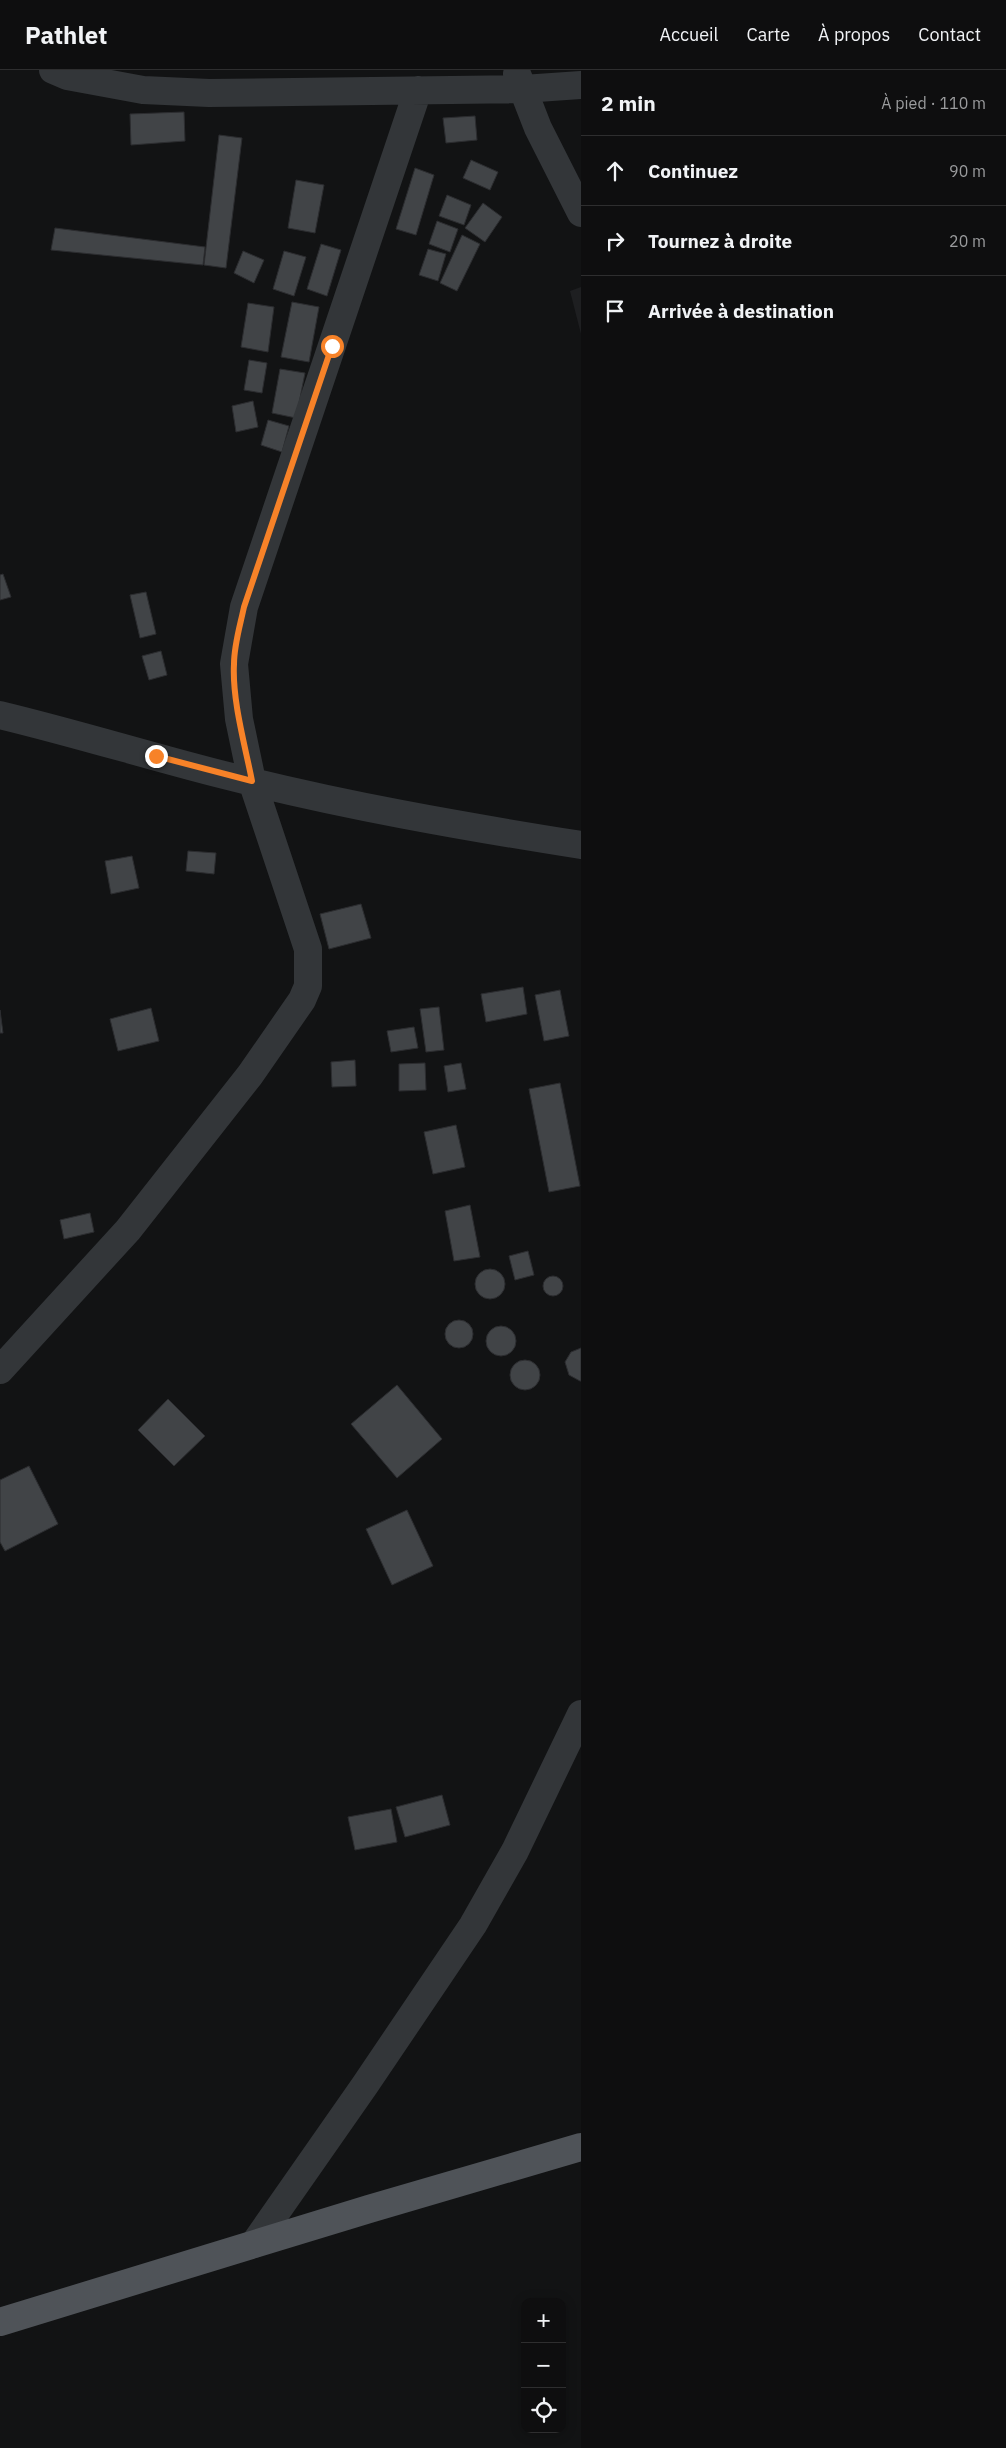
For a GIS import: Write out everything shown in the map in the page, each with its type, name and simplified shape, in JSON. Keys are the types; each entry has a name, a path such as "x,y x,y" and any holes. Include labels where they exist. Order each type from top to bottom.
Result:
{"main road":[{"path":"0,2322 581,2147"}],"street":[{"path":"53,70 67,76 143,90 208,93 418,90 519,80 581,86"},
{"path":"519,80 538,128 581,213"},
{"path":"0,1370 128,1230 250,1075 302,1000 308,986 308,949 252,781 239,719 234,664 244,607 418,90"},
{"path":"0,715 252,781 447,824 581,845"},
{"path":"254,2244 366,2085 473,1924 515,1851 581,1714"}],"shaded area":[{"path":"581,287 581,334 570,291"}],"building":[{"path":"184,112 185,141 131,145 130,114"},
{"path":"475,116 477,140 446,143 443,118"},
{"path":"219,135 242,138 226,268 204,265"},
{"path":"471,160 498,172 490,190 463,178"},
{"path":"415,168 434,175 416,235 396,229"},
{"path":"296,180 324,185 315,233 288,228"},
{"path":"447,195 471,205 464,225 439,216"},
{"path":"483,203 502,217 485,242 465,228"},
{"path":"437,221 458,229 450,252 429,244"},
{"path":"55,228 205,247 203,265 51,250"},
{"path":"462,235 480,244 457,291 440,283"},
{"path":"321,244 341,250 327,296 307,289"},
{"path":"428,249 446,254 438,281 419,275"},
{"path":"243,251 264,260 254,283 234,273"},
{"path":"284,251 306,257 294,296 273,289"},
{"path":"292,302 319,307 309,362 281,357"},
{"path":"248,303 274,307 268,352 241,347"},
{"path":"249,360 267,363 262,393 244,390"},
{"path":"280,369 305,373 296,418 272,413"},
{"path":"253,401 258,427 236,432 232,406"},
{"path":"268,420 289,426 282,452 261,445"},
{"path":"3,574 11,597 0,600 0,575"},
{"path":"146,592 156,634 140,638 130,595"},
{"path":"161,651 167,675 149,680 142,656"},
{"path":"188,851 216,853 214,874 186,871"},
{"path":"132,856 139,888 111,894 105,861"},
{"path":"361,904 371,938 329,949 320,914"},
{"path":"523,987 527,1014 486,1022 481,994"},
{"path":"560,990 569,1036 544,1041 535,995"},
{"path":"439,1007 444,1050 426,1052 420,1009"},
{"path":"151,1008 159,1041 118,1051 110,1019"},
{"path":"0,1010 3,1033 0,1033"},
{"path":"414,1027 418,1048 391,1052 387,1031"},
{"path":"355,1060 356,1086 332,1087 331,1062"},
{"path":"425,1063 426,1090 399,1091 399,1064"},
{"path":"461,1063 466,1089 448,1092 444,1066"},
{"path":"560,1083 580,1186 549,1192 529,1089"},
{"path":"456,1125 465,1167 433,1174 424,1132"},
{"path":"470,1205 480,1257 454,1261 445,1211"},
{"path":"90,1213 94,1232 64,1239 60,1220"},
{"path":"528,1251 534,1275 515,1280 509,1256"},
{"path":"490,1269 500,1274 505,1284 500,1294 490,1299 480,1294 475,1284 480,1274"},
{"path":"553,1276 560,1279 563,1286 560,1293 553,1296 546,1293 543,1286 546,1279"},
{"path":"459,1320 469,1324 473,1334 469,1344 459,1348 449,1344 445,1334 449,1324"},
{"path":"501,1326 512,1330 516,1341 512,1352 501,1356 490,1352 486,1341 490,1330"},
{"path":"581,1348 580,1381 569,1375 565,1362 571,1352"},
{"path":"525,1360 531,1361 539,1369 539,1381 531,1389 525,1390 519,1389 511,1381 510,1375 511,1369 519,1361"},
{"path":"397,1385 442,1439 397,1478 351,1424"},
{"path":"168,1399 205,1436 174,1466 138,1430"},
{"path":"29,1466 58,1524 5,1551 0,1542 0,1480"},
{"path":"407,1510 433,1566 392,1585 366,1529"},
{"path":"442,1795 450,1825 405,1837 396,1807"},
{"path":"391,1809 397,1842 355,1850 348,1817"}],"route":[{"path":"156,756 252,781 239,719 234,664 240,626 244,607 292,471 332,346"}]}
